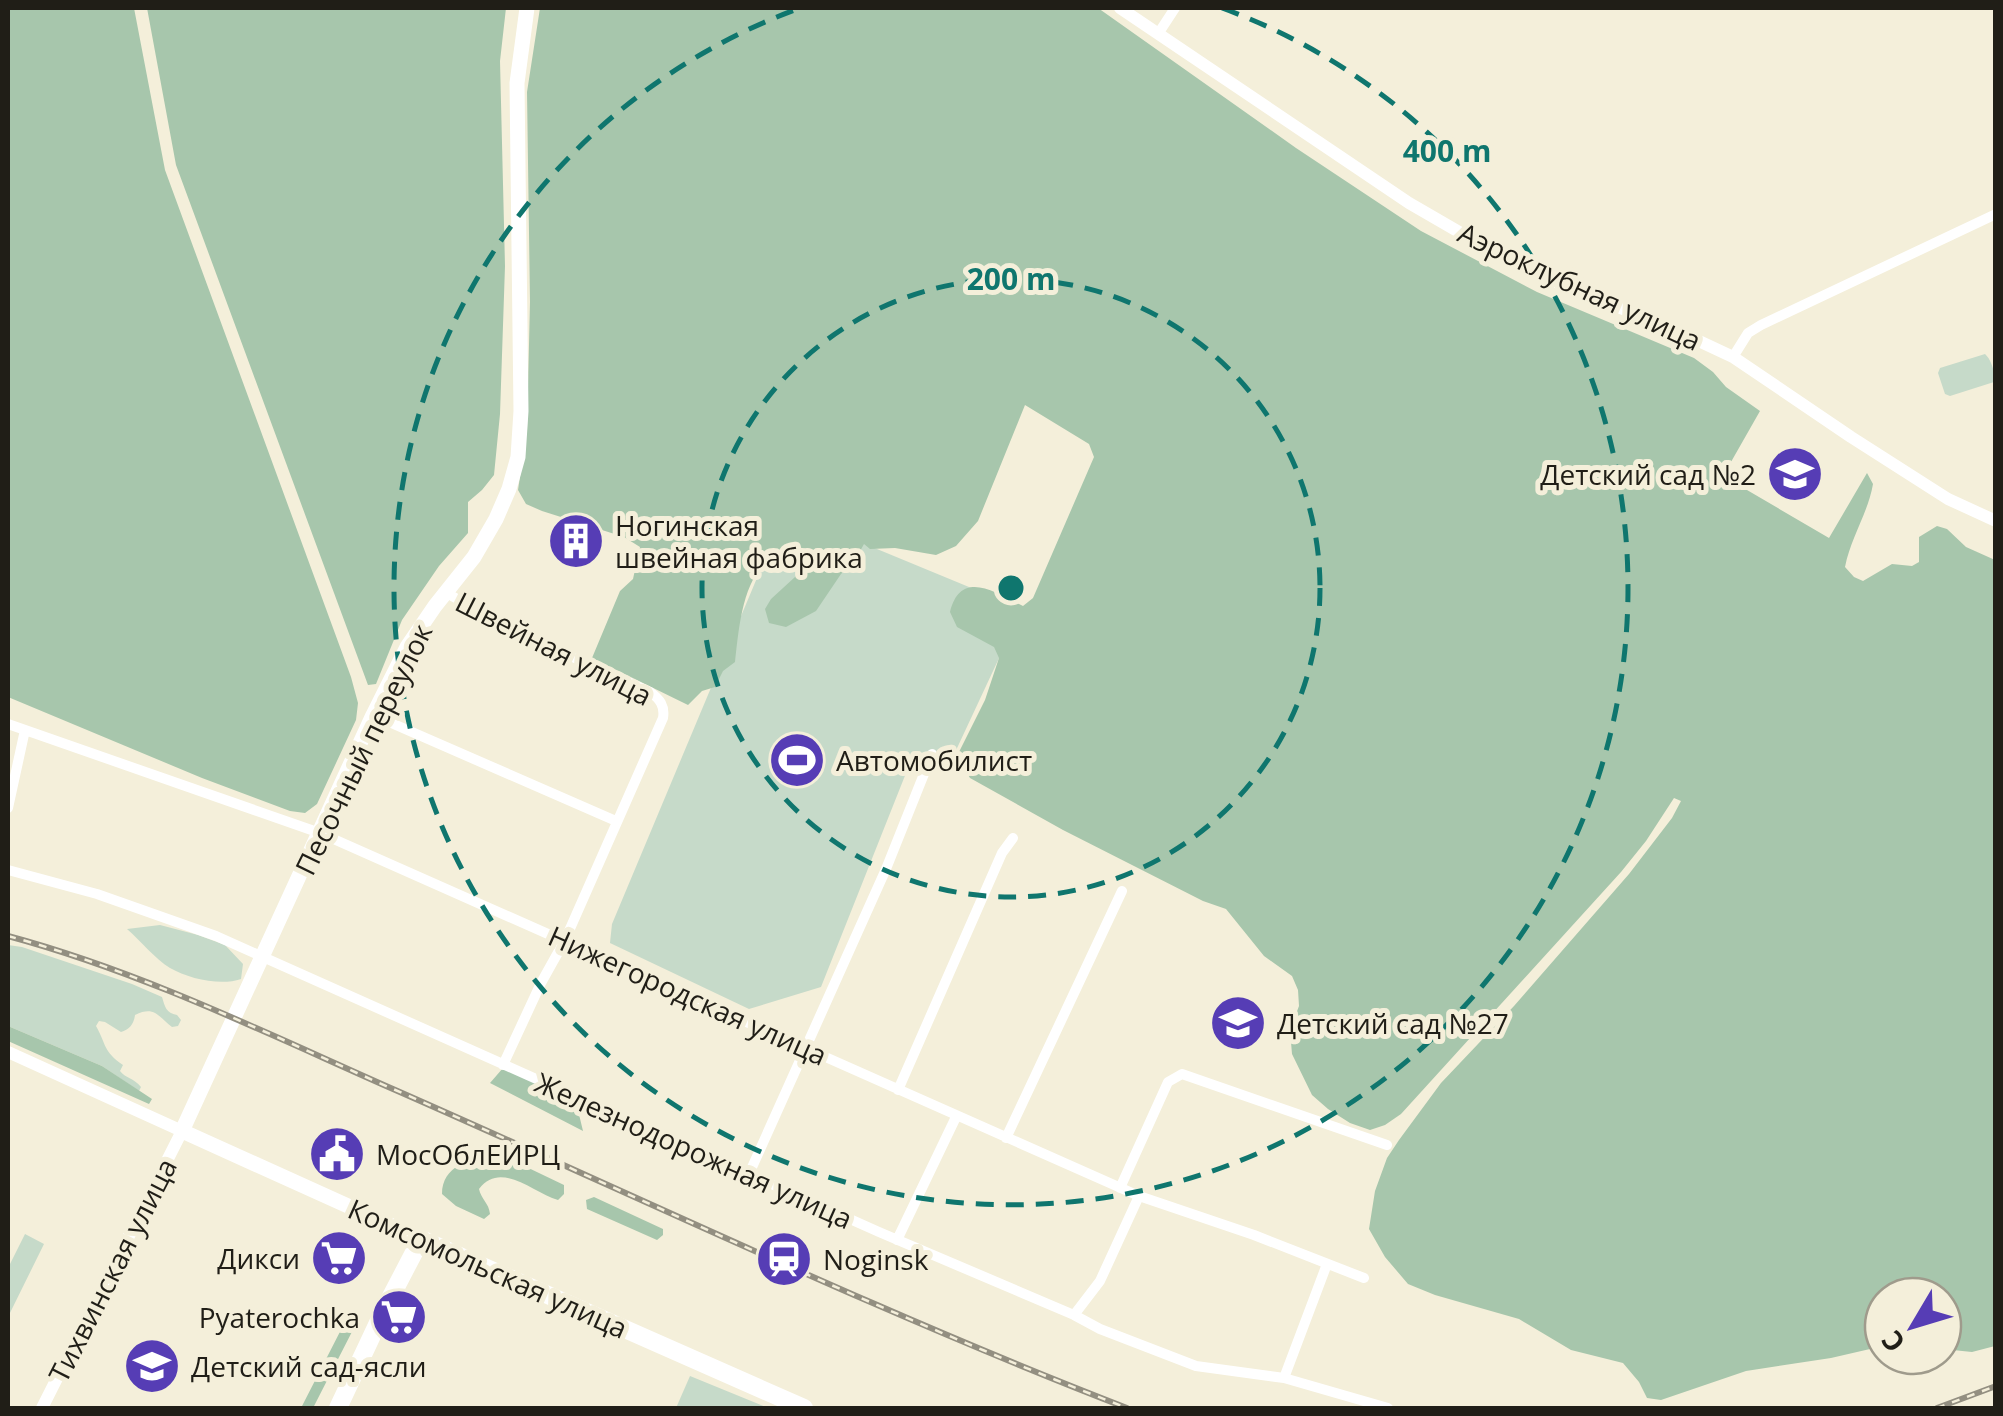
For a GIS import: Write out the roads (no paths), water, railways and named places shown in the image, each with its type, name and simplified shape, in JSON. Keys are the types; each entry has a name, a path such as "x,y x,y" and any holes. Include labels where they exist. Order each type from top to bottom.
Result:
{"main road":[{"name":"Песочный переулок","path":"182,1131 373,715 408,647 474,557 508,489 520,436 517,83 527,8"},
{"name":"Комсомольская улица","path":"182,1131 804,1408"},
{"path":"338,1408 421,1239"}],"street":[{"name":"Аэроклубная улица","path":"1120,8 1394,193 1497,254 1733,357 1948,499 1996,521"},
{"path":"1158,34 1175,8"},
{"path":"1733,357 1748,334 1761,325 1996,214"},
{"name":"Швейная улица","path":"445,592 504,626 650,692 662,704 663,718 616,821"},
{"path":"373,715 616,821 566,940 503,1065"},
{"name":"Нижегородская улица","path":"8,724 320,832 1138,1196 1364,1278"},
{"path":"8,808 25,730"},
{"path":"748,1174 886,869 932,754"},
{"path":"898,1090 1002,853 1013,838"},
{"name":"Железнодорожная улица","path":"8,870 97,894 216,936 1100,1329 1196,1366 1284,1378 1388,1408"},
{"path":"1006,1138 1122,891"},
{"name":"Комсомольская улица","path":"8,1052 182,1131"},
{"path":"1120,1188 1168,1082 1177,1076 1187,1075 1387,1145"},
{"path":"897,1240 956,1117"},
{"name":"Тихвинская улица","path":"42,1408 182,1131"},
{"path":"1074,1315 1100,1282 1138,1196"},
{"path":"1284,1378 1328,1264"}],"railway":[{"path":"8,936 107,967 203,1005 850,1293 1127,1408"},
{"path":"1937,1408 1996,1386"}],"place":[{"name":"Детский сад №2","path":"1795,474"},
{"name":"Ногинская швейная фабрика","path":"576,541"},
{"name":"Автомобилист","path":"797,760"},
{"name":"Детский сад №27","path":"1238,1023"},
{"name":"МосОблЕИРЦ","path":"337,1154"},
{"name":"Дикси","path":"339,1258"},
{"name":"Noginsk","path":"784,1259"},
{"name":"Pyaterochka","path":"399,1317"},
{"name":"Детский сад-ясли","path":"152,1366"}]}
